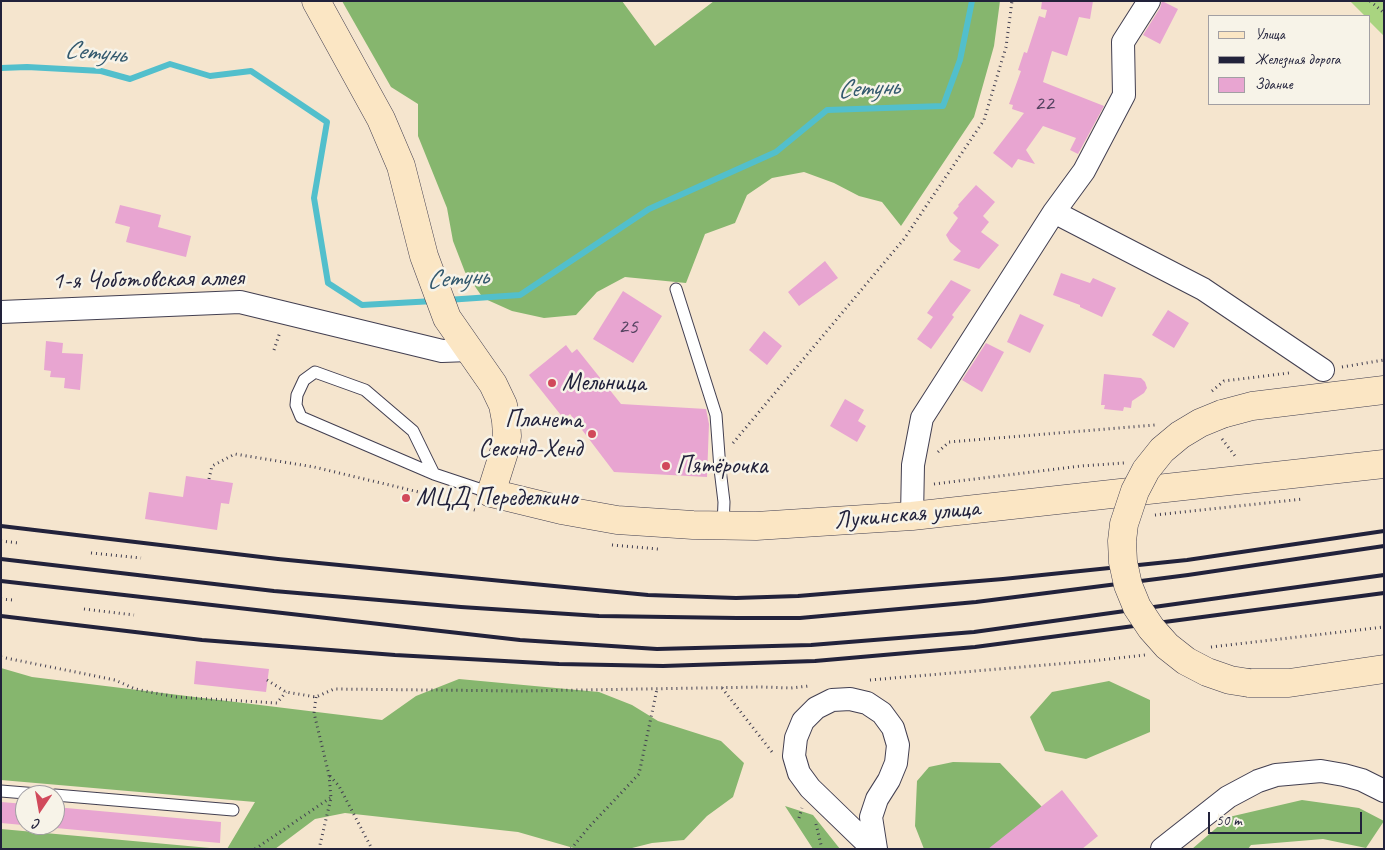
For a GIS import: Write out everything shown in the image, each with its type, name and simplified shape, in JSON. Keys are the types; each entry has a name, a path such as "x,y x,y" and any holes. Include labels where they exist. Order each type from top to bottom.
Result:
{"street":[{"path":"316,1 381,119 401,166 424,256 447,318 493,384 503,405 506,421 504,449 491,493"},
{"path":"912,503 913,465 922,418 1054,212 1084,172 1124,95 1123,42 1150,1"},
{"path":"1054,212 1202,289 1323,370"},
{"name":"1-я Чоботовская аллея","path":"1,312 240,302 442,352 470,350"},
{"path":"1384,390 1268,404 1216,403 1200,423 1180,435 1162,450 1146,470 1134,491 1124,524 1122,541 1123,562 1128,585 1137,607 1151,628 1167,646 1186,661 1207,672 1230,680 1249,683 1289,683 1384,669"},
{"name":"Лукинская улица","path":"491,493 561,510 617,520 756,526 821,523 912,503 1384,464"},
{"path":"850,699 867,703 882,713 893,728 898,745 896,763 878,798 871,818 875,849 810,788 799,773 794,756 796,738 803,721 816,708 832,700 850,699"},
{"path":"1162,849 1228,797 1258,781 1276,775 1322,772 1344,774 1362,780 1384,791"}],"lane":[{"path":"676,289 716,415 724,502 723,526"},
{"name":"Лукинская улица","path":"434,474 413,430 365,390 315,372 304,380 297,395 296,406 301,417 434,474 491,493"},
{"path":"1,791 15,792"},
{"path":"65,796 233,810"}],"path":[{"path":"720,469 731,446 904,239 984,120 1006,47 1012,1"},
{"path":"1370,1 1384,13"},
{"path":"274,350 282,325"},
{"path":"1216,403 1224,381 1323,370 1384,360"},
{"path":"932,457 949,442 1162,425"},
{"path":"209,479 212,466 235,454 314,467"},
{"path":"1225,457 1235,456"},
{"path":"912,503 930,485 1062,468 1129,463"},
{"path":"1,541 19,543"},
{"path":"91,553 141,558"},
{"path":"1,599 13,600"},
{"path":"84,610 134,615"},
{"path":"1209,647 1384,626"},
{"path":"866,681 1150,654"},
{"path":"1,656 115,680 135,689 176,697 277,704 286,692"},
{"path":"268,680 286,692 316,697 334,689 657,690 762,686 791,688 818,685"},
{"path":"722,688 773,753"},
{"path":"571,849 638,774 657,690"},
{"path":"316,697 314,713 329,775 331,798 319,849"},
{"path":"329,775 339,786 372,849"},
{"path":"255,849 331,798"}],"green space":[{"path":"342,1 622,1 655,46 714,1 1000,1 994,46 974,117 901,226 882,202 859,196 834,183 804,172 772,178 747,195 735,223 705,234 686,283 625,277 597,292 576,315 544,318 512,311 483,298 465,272 453,241 447,208 418,136 418,104 391,87"},
{"path":"1350,1 1384,1 1384,36 1370,22 1370,15 1364,15"},
{"path":"1,668 32,677 382,720 416,696 459,679 599,692 632,705 658,721 721,741 744,763 733,797 707,816 684,840 652,843 628,849 577,849 518,832 345,813 315,819 275,849 227,849 255,802 1,780"},
{"path":"1109,681 1150,700 1150,732 1086,759 1045,751 1030,717 1052,692"},
{"path":"953,762 1000,763 1042,807 1059,849 924,849 915,826 917,781 929,767"},
{"path":"1302,800 1359,808 1384,821 1366,848 1323,839 1251,845 1248,849 1192,849 1229,817"},
{"path":"785,806 813,815 840,849 813,849"},
{"path":"1,829 15,830 15,835 65,835 221,849 1,849"}],"building":[{"path":"1042,1 1093,1 1090,19 1079,17 1067,56 1052,51 1043,82 1104,106 1078,154 1070,150 1076,138 1043,126 1026,150 1035,164 1018,159 1012,168 993,153 1024,113 1012,109 1013,105 1009,104 1021,71 1018,70 1024,52 1027,53 1039,16 1045,18 1047,10 1041,9"},
{"path":"1162,1 1178,9 1160,44 1143,35 1160,8"},
{"path":"976,185 995,202 983,216 989,222 981,232 999,245 979,269 953,260 961,251 950,242 946,235 958,218 953,213"},
{"path":"120,205 161,215 158,227 191,236 186,257 126,242 130,227 115,223"},
{"path":"825,261 838,278 799,306 788,292"},
{"path":"1061,273 1090,283 1093,278 1116,288 1102,317 1080,307 1080,305 1053,295"},
{"path":"951,280 971,290 952,315 954,317 931,349 917,339 933,317 927,313"},
{"path":"623,291 662,316 633,363 593,339"},
{"path":"1168,310 1189,323 1174,348 1152,335"},
{"path":"1020,314 1044,325 1030,353 1007,342"},
{"path":"764,331 782,346 767,365 749,350"},
{"path":"46,341 63,343 62,353 83,354 80,390 64,388 65,378 50,377 51,371 44,370"},
{"path":"986,343 1004,352 982,392 962,380"},
{"path":"566,345 572,353 577,349 621,404 706,409 709,424 707,477 614,472 570,414 564,419 529,375"},
{"path":"1104,374 1141,378 1147,388 1144,393 1132,401 1131,408 1124,407 1123,411 1104,409 1105,405 1101,405"},
{"path":"845,399 864,410 858,421 866,426 857,442 830,426"},
{"path":"186,476 233,483 229,504 221,503 217,530 145,519 149,492 183,497"},
{"path":"196,661 269,669 266,692 194,684"},
{"path":"1062,790 1098,836 1082,849 988,849"},
{"path":"1,802 15,803 15,824 1,823"},
{"path":"65,808 221,822 220,843 65,829"}],"waterway":[{"name":"Сетунь","path":"447,300 520,295 649,209 776,152 827,110 943,106 960,60 972,1"},
{"name":"Сетунь","path":"1,68 27,67 101,71 130,79 170,64 210,76 251,71 327,122 314,198 328,283 362,305 434,301"}],"railway":[{"path":"1,526 278,559 502,581 648,595 736,598 798,596 1003,579 1187,560 1384,531"},
{"path":"1,559 274,591 461,607 599,616 800,618 976,602 1188,575 1384,546"},
{"path":"1,581 520,640 657,649 811,645 974,632 1384,575"},
{"path":"1,616 202,640 395,655 559,664 663,666 815,661 975,647 1384,593"}],"place":[{"name":"Мельница","path":"552,383"},
{"name":"Планета Секонд-Хенд","path":"592,434"},
{"name":"Пятёрочка","path":"666,466"},
{"name":"МЦД Переделкино","path":"406,498"}]}
